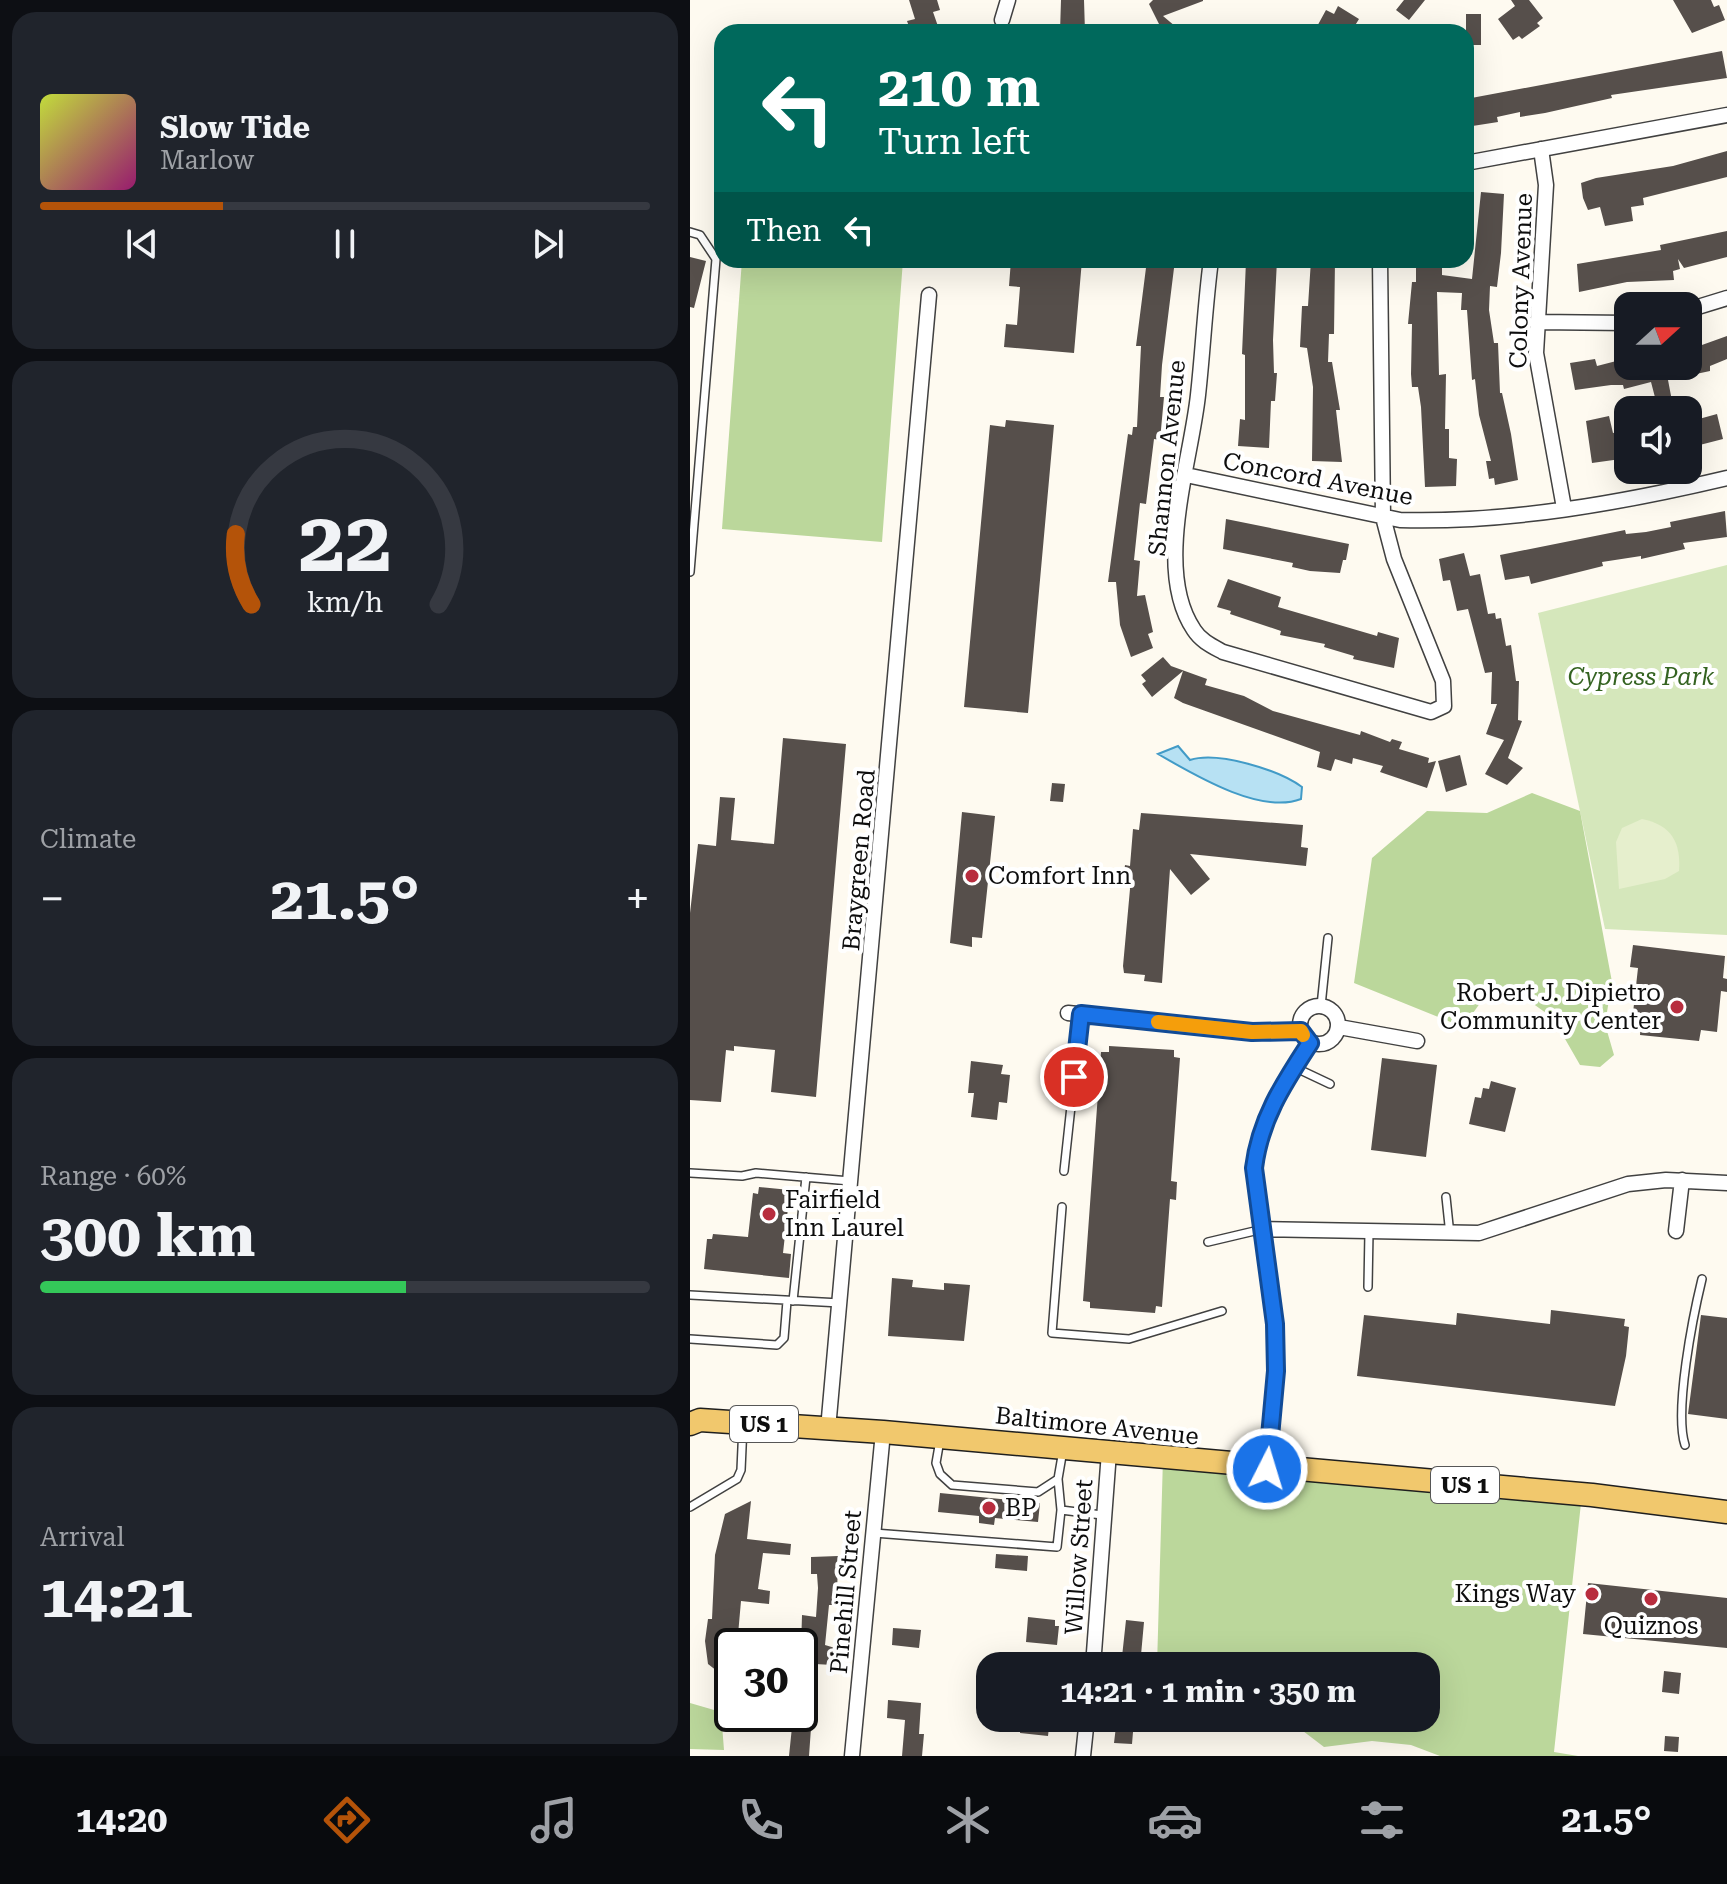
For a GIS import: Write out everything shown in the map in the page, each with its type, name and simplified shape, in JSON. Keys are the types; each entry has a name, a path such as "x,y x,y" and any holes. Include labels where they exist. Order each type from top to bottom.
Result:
{"main road":[{"name":"Baltimore Avenue","path":"693,1419 883,1432 1267,1469 1592,1495 1727,1512"}],"street":[{"path":"1002,20 1008,0"},
{"path":"1474,162 1727,115"},
{"name":"Colony Avenue","path":"1541,149 1546,185 1537,366 1564,508"},
{"name":"Shannon Avenue","path":"1210,268 1198,395 1179,506 1178,583 1186,616 1202,640 1223,652 1372,698 1431,712 1444,706 1443,681 1394,559 1383,517"},
{"path":"1380,268 1383,517"},
{"name":"Braygreen Road","path":"828,1429 929,295"},
{"path":"1702,306 1727,298"},
{"path":"1537,322 1614,323"},
{"name":"Concord Avenue","path":"1186,475 1383,517 1460,520 1564,508 1727,478"},
{"path":"1321,1006 1334,1013 1339,1027 1332,1040 1317,1045 1306,1037 1300,1024 1307,1010 1321,1006"},
{"path":"1075,1014 1306,1037"},
{"path":"1339,1027 1417,1041"},
{"path":"1267,1469 1275,1355 1263,1229 1254,1181 1257,1145 1271,1106 1294,1067 1306,1037"},
{"path":"1263,1229 1450,1235 1498,1229 1628,1184 1682,1180 1727,1183"},
{"path":"1676,1231 1682,1180"},
{"name":"Pinehill Street","path":"852,1756 883,1432"},
{"name":"Willow Street","path":"1094,1652 1109,1452"},
{"path":"1083,1756 1086,1732"}],"lane":[{"path":"690,232 700,235 714,256"},
{"path":"690,572 715,268"},
{"path":"1321,1006 1328,938"},
{"path":"1064,1171 1075,1014"},
{"path":"1294,1067 1330,1084"},
{"path":"690,1173 852,1181"},
{"path":"690,1339 777,1345 784,1338 806,1177"},
{"path":"1446,1197 1450,1235"},
{"path":"1062,1207 1052,1333 1129,1339 1222,1311"},
{"path":"1208,1242 1263,1229"},
{"path":"1368,1287 1369,1232"},
{"path":"1685,1445 1681,1427 1692,1322 1702,1279"},
{"path":"690,1295 841,1303"},
{"path":"690,1507 737,1479 741,1470 743,1423"},
{"path":"940,1437 936,1463 940,1474 952,1485 1038,1492 1058,1479"},
{"path":"874,1533 1057,1547 1061,1510 1058,1479 1063,1448"},
{"path":"1061,1510 1102,1515"}],"green space":[{"path":"741,268 902,268 882,542 722,529"},
{"name":"Cypress Park","path":"1727,565 1727,935 1605,929 1538,613"},
{"path":"1532,793 1580,811 1612,982 1605,1024 1614,1055 1600,1067 1580,1065 1553,1018 1514,990 1483,999 1463,1027 1354,983 1372,858 1427,811 1487,813"},
{"path":"1642,819 1661,826 1672,837 1678,852 1679,871 1665,879 1619,889 1616,842 1622,828"},
{"path":"1163,1458 1582,1494 1554,1752 1578,1756 1440,1756 1411,1745 1372,1741 1324,1747 1304,1732 1440,1732 1440,1652 1157,1652"},
{"path":"690,1703 714,1710 714,1732 723,1732 724,1750 690,1749"}],"water":[{"path":"1178,746 1190,760 1232,760 1279,774 1302,787 1301,799 1266,802 1247,797 1208,781 1158,754"}],"building":[{"path":"909,0 937,0 940,10 933,12 937,24 908,24 907,21 915,19"},
{"path":"1061,0 1084,0 1085,24 1060,24"},
{"path":"1153,0 1203,0 1163,16 1172,24 1159,24 1149,4"},
{"path":"1404,0 1425,0 1409,20 1396,10"},
{"path":"1511,0 1529,0 1543,18 1537,23 1540,26 1522,39 1519,36 1513,40 1498,19 1515,6"},
{"path":"1673,0 1711,0 1714,7 1719,5 1725,20 1692,33"},
{"path":"1338,6 1359,19 1356,24 1318,24 1326,10 1334,14"},
{"path":"1466,14 1481,14 1481,45 1474,45 1474,24 1466,24"},
{"path":"1722,51 1727,78 1611,95 1612,98 1545,113 1520,117 1520,112 1497,117 1498,122 1474,126 1474,98"},
{"path":"1727,151 1727,177 1643,198 1644,205 1631,207 1633,221 1605,226 1600,207 1588,210 1583,198 1581,183 1596,178 1673,166"},
{"path":"1481,192 1504,194 1497,287 1490,286 1489,310 1494,343 1498,343 1500,393 1511,434 1518,480 1495,485 1494,478 1489,479 1486,461 1491,461 1479,415 1475,379 1472,380 1467,310 1461,310 1462,293 1437,292 1439,375 1446,374 1445,429 1449,429 1449,458 1457,459 1456,486 1425,487 1421,407 1418,387 1412,387 1411,374 1412,324 1408,324 1412,282 1416,282 1416,268 1442,268 1442,275 1472,279"},
{"path":"1727,231 1727,257 1684,268 1678,259 1680,269 1673,271 1674,280 1627,282 1579,292 1577,264 1661,250 1660,245"},
{"path":"690,257 706,261 694,308 690,307"},
{"path":"1010,268 1081,268 1074,353 1004,347 1006,324 1017,325 1020,287 1009,286"},
{"path":"1146,268 1174,268 1162,365 1160,397 1164,397 1160,440 1154,439 1146,504 1140,503 1134,560 1140,561 1137,596 1145,595 1153,632 1148,634 1153,648 1131,657 1120,625 1116,582 1108,582 1128,434 1132,435 1133,427 1137,427 1141,346 1136,346"},
{"path":"1246,268 1277,268 1273,340 1274,373 1277,373 1275,401 1271,401 1269,448 1238,446 1240,419 1245,420 1245,355 1242,354"},
{"path":"1310,268 1335,268 1334,334 1329,334 1328,362 1332,362 1340,410 1336,410 1342,462 1312,461 1313,387 1307,348 1300,347 1302,306 1308,306"},
{"path":"1727,336 1727,359 1702,373 1702,345"},
{"path":"1595,359 1597,366 1614,362 1614,380 1668,380 1671,396 1655,396 1651,382 1624,389 1623,385 1611,385 1575,390 1570,363"},
{"path":"1717,414 1723,439 1702,444 1702,418"},
{"path":"1609,416 1614,433 1614,460 1592,463 1586,421"},
{"path":"1006,420 1054,425 1028,713 964,707 990,425 1005,427"},
{"path":"1725,511 1727,537 1683,543 1685,549 1641,559 1641,556 1602,562 1603,566 1531,584 1529,576 1505,580 1500,555 1625,530 1626,534 1646,532 1671,527 1670,522"},
{"path":"1226,519 1349,544 1346,560 1343,560 1340,573 1310,571 1292,567 1293,563 1223,549"},
{"path":"1464,553 1470,576 1480,574 1488,614 1495,613 1496,619 1501,618 1506,646 1511,645 1516,681 1519,681 1518,720 1522,721 1508,758 1523,768 1507,785 1485,774 1504,740 1486,734 1497,704 1491,704 1492,672 1485,673 1468,609 1457,611 1450,580 1443,581 1439,559"},
{"path":"1228,579 1281,597 1278,607 1377,636 1378,632 1399,638 1394,668 1353,659 1354,656 1324,647 1325,644 1280,635 1281,631 1230,614 1231,611 1217,607"},
{"path":"1163,657 1171,666 1207,679 1205,685 1244,696 1273,711 1360,735 1361,731 1390,742 1392,739 1402,742 1399,749 1429,758 1428,763 1436,761 1427,788 1380,772 1383,766 1353,758 1352,764 1335,759 1331,771 1317,767 1320,752 1183,703 1174,698 1183,671 1152,697 1142,684 1146,681 1141,675"},
{"path":"783,738 846,744 816,1097 771,1092 775,1050 734,1046 734,1051 726,1050 721,1102 690,1100 690,913 698,844 716,846 720,797 735,798 731,840 774,844"},
{"path":"1460,755 1467,785 1446,792 1438,761"},
{"path":"1052,783 1065,784 1063,802 1050,801"},
{"name":"Comfort Inn","path":"962,812 995,816 982,938 972,937 972,947 950,943"},
{"path":"1141,813 1303,825 1301,847 1308,848 1306,866 1190,854 1210,879 1191,895 1170,869 1162,983 1144,981 1145,975 1124,973 1123,966 1130,889 1129,881 1123,880 1125,865 1130,866 1133,829 1139,830"},
{"name":"Robert J. Dipietro Community Center","path":"1633,945 1725,956 1723,978 1727,979 1727,992 1721,991 1717,1032 1701,1030 1699,1041 1640,1035 1641,1023 1632,1022 1638,968 1630,967"},
{"path":"1109,1046 1174,1050 1174,1057 1180,1058 1171,1181 1177,1182 1176,1200 1170,1199 1162,1307 1156,1306 1155,1313 1090,1308 1090,1302 1083,1301 1101,1052 1109,1052"},
{"path":"1382,1058 1437,1065 1426,1157 1371,1150"},
{"path":"971,1061 1003,1065 1001,1074 1010,1075 1007,1103 999,1102 997,1120 971,1117 974,1093 968,1093"},
{"path":"1491,1081 1516,1088 1505,1132 1469,1124 1475,1097 1481,1098 1483,1088 1489,1089"},
{"name":"Fairfield Inn Laurel","path":"759,1187 790,1190 783,1253 791,1254 789,1278 704,1269 707,1239 712,1239 713,1234 748,1237 753,1193 758,1194"},
{"path":"892,1278 913,1280 912,1287 944,1290 944,1283 970,1285 964,1341 888,1336"},
{"path":"1551,1310 1625,1319 1624,1326 1629,1327 1626,1356 1615,1406 1357,1376 1364,1315 1456,1325 1457,1313 1550,1324"},
{"path":"1701,1315 1727,1318 1727,1419 1688,1414"},
{"name":"BP","path":"940,1493 1040,1503 1038,1522 995,1518 994,1525 979,1523 979,1516 938,1512"},
{"path":"751,1501 747,1539 791,1544 790,1555 763,1553 758,1589 770,1591 769,1604 741,1601 739,1628 714,1628 714,1669 708,1664 705,1641 708,1619 712,1619 715,1555 725,1514"},
{"path":"996,1554 1028,1556 1027,1571 995,1568"},
{"path":"838,1556 837,1598 835,1605 829,1605 825,1645 835,1648 833,1665 818,1664 818,1628 802,1628 802,1615 816,1617 817,1574 811,1574 811,1557"},
{"path":"1588,1583 1727,1598 1727,1648 1583,1634"},
{"path":"1028,1617 1055,1620 1055,1626 1059,1626 1057,1645 1026,1642"},
{"path":"1126,1620 1144,1622 1141,1652 1123,1652"},
{"path":"893,1628 921,1630 919,1648 892,1645"},
{"path":"1664,1671 1681,1673 1679,1694 1662,1692"},
{"path":"888,1700 921,1703 919,1734 924,1734 922,1756 902,1756 905,1720 887,1718"},
{"path":"791,1732 811,1732 809,1756 789,1756"},
{"path":"1020,1732 1048,1732 1048,1736"},
{"path":"1115,1732 1133,1732 1132,1744 1114,1743"},
{"path":"1665,1736 1679,1737 1678,1752 1664,1751"}],"slow traffic":[{"path":"1158,1022 1252,1032 1301,1031 1303,1035"}],"place":[{"name":"Comfort Inn","path":"972,876"},
{"name":"Robert J. Dipietro Community Center","path":"1677,1007"},
{"name":"Fairfield Inn Laurel","path":"769,1214"},
{"name":"BP","path":"989,1508"},
{"name":"Kings Way","path":"1592,1594"},
{"name":"Quiznos","path":"1651,1599"}],"route":[{"path":"1074,1077 1081,1014 1252,1032 1301,1031 1310,1043 1271,1106 1257,1145 1254,1168 1275,1324 1276,1371 1267,1469"}]}
